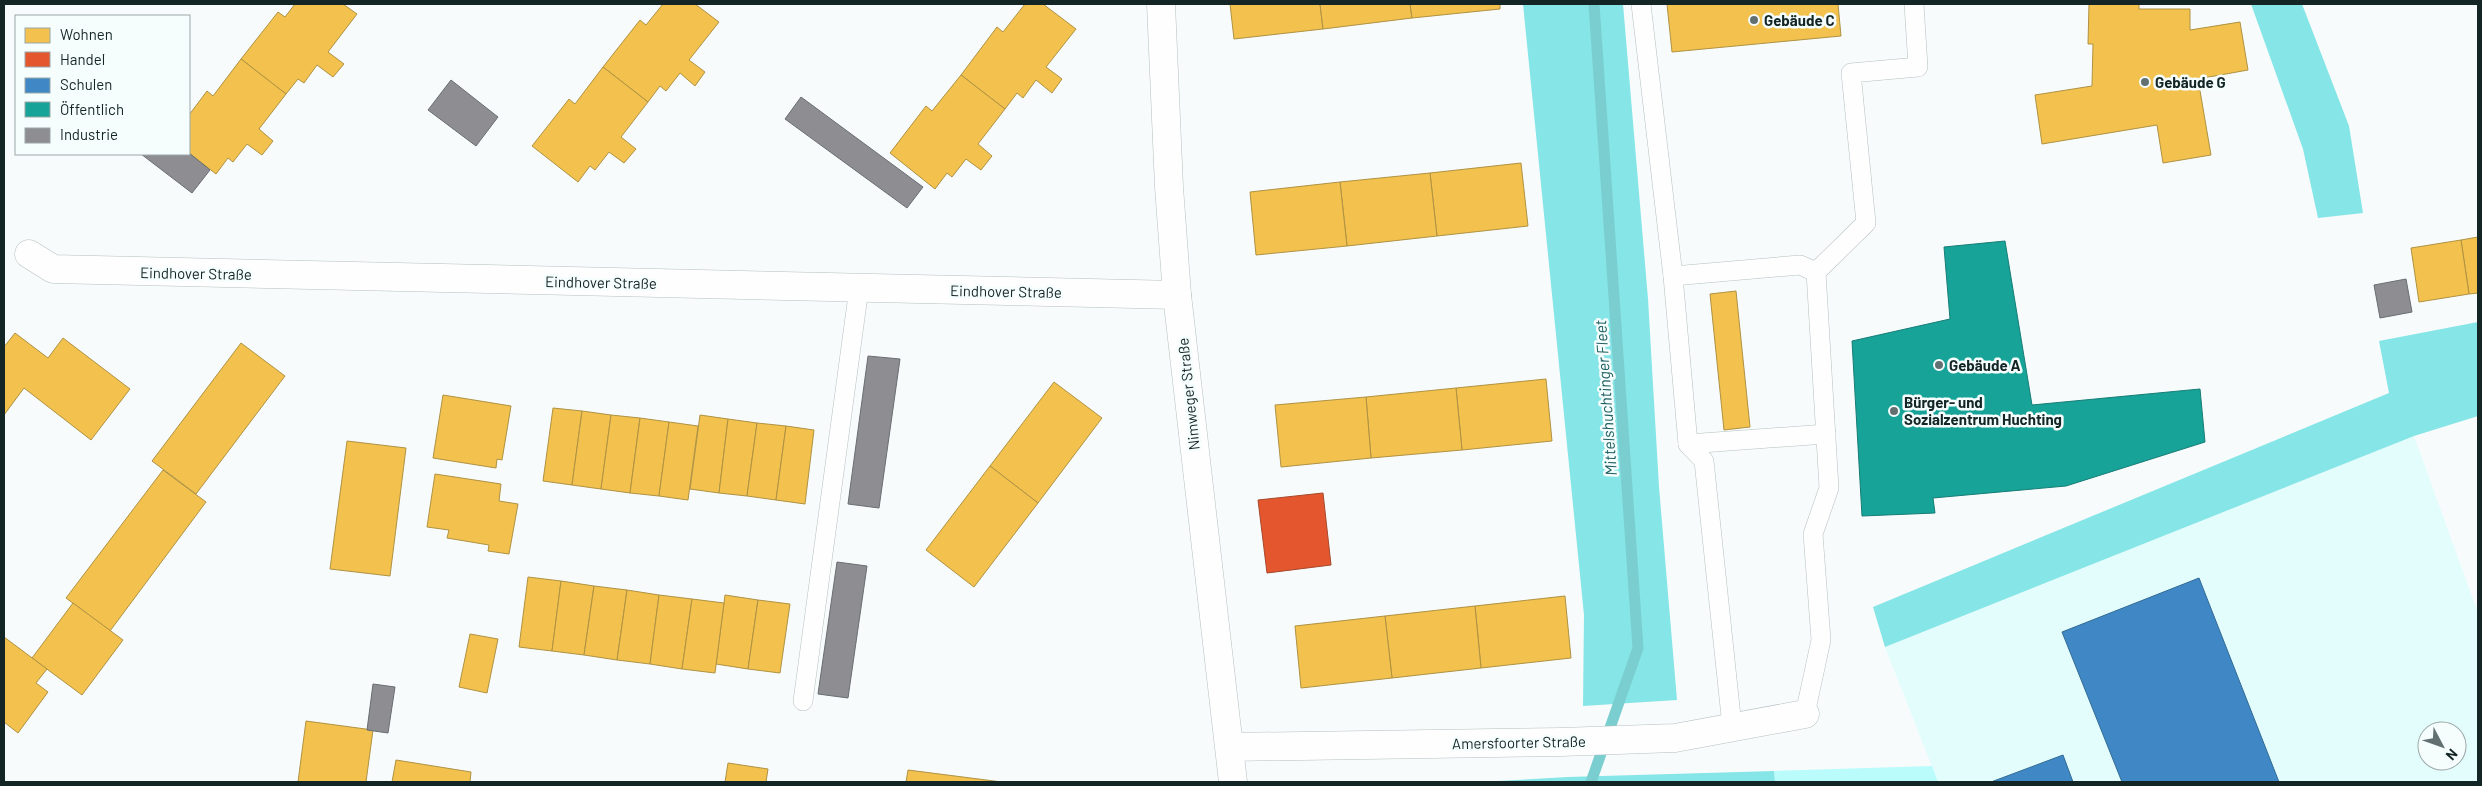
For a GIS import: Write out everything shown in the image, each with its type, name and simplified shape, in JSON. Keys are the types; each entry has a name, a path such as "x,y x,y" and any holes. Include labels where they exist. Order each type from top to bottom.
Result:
{"street":[{"name":"Nimweger Straße","path":"1161,4 1169,187 1177,295 1233,782"},
{"name":"Eindhover Straße","path":"30,254 53,269 1177,295"},
{"name":"Amersfoorter Straße","path":"1230,747 1561,742 1675,738 1805,714"}],"lane":[{"path":"1641,4 1673,276 1688,444 1704,461 1732,726"},
{"path":"1805,714 1821,640 1813,534 1829,488 1816,272 1866,223 1852,73 1918,67 1914,4"},
{"path":"1673,276 1800,265 1816,272"},
{"path":"803,701 859,288"},
{"path":"1688,444 1826,434"}],"shaded area":[{"path":"1523,4 1623,4 1648,299 1659,487 1677,700 1583,706 1584,615"},
{"path":"2251,4 2302,4 2349,126 2363,213 2318,218 2303,149"},
{"path":"2478,322 2478,416 2414,436 1885,647 1873,607 2389,393 2379,341"},
{"path":"2414,436 2478,613 2478,782 1938,782 1885,647"},
{"path":"1932,766 1938,782 1775,782 1774,771"},
{"path":"1774,771 1775,782 1498,781 1568,777"}],"building: Wohnen":[{"path":"295,4 343,4 357,14 328,52 344,64 333,77 317,65 304,83 298,79 286,94 241,59 278,12 285,17"},
{"path":"663,4 695,4 719,22 689,60 705,72 695,86 680,73 666,91 660,86 648,102 603,67 640,20 646,25"},
{"path":"1025,4 1043,4 1076,29 1046,67 1062,79 1052,93 1036,80 1023,98 1017,93 1005,109 961,75 997,27 1003,32"},
{"path":"1230,4 1320,4 1323,29 1234,39"},
{"path":"1320,4 1410,4 1412,18 1323,29"},
{"path":"1410,4 1500,4 1500,9 1412,18"},
{"name":"Gebäude C","path":"1667,4 1838,4 1841,36 1672,52"},
{"name":"Gebäude G","path":"2089,4 2139,4 2139,9 2190,9 2190,30 2240,22 2248,70 2198,79 2211,155 2163,163 2157,125 2042,144 2035,95 2092,86 2093,44 2088,44"},
{"path":"241,59 286,94 259,129 273,141 262,155 247,144 233,162 228,158 216,174 190,154 190,114 207,91 213,96"},
{"path":"603,67 648,102 621,137 636,149 624,163 609,152 595,170 590,166 578,182 532,146 569,99 575,104"},
{"path":"961,75 1005,109 978,144 992,156 981,170 966,159 952,177 947,173 935,189 890,153 926,106 932,111"},
{"path":"1521,163 1528,226 1437,236 1430,173"},
{"path":"1430,173 1437,236 1347,246 1340,182"},
{"path":"1340,182 1347,246 1256,255 1250,192"},
{"path":"2478,237 2478,293 2469,294 2461,240"},
{"path":"2461,240 2469,294 2419,302 2411,248"},
{"path":"1736,291 1750,427 1724,430 1710,294"},
{"path":"15,333 48,358 63,338 130,389 91,440 24,388 4,415 4,347"},
{"path":"241,343 285,376 196,494 152,461"},
{"path":"1546,379 1552,441 1462,450 1456,388"},
{"path":"1054,382 1102,418 1038,503 990,466"},
{"path":"1456,388 1462,450 1371,458 1366,397"},
{"path":"443,395 511,406 502,460 497,459 496,468 433,458"},
{"path":"1366,397 1371,458 1281,467 1275,405"},
{"path":"553,408 582,411 572,485 543,481"},
{"path":"582,411 611,415 601,489 572,485"},
{"path":"611,415 640,418 630,493 601,489"},
{"path":"700,415 728,419 719,493 690,489"},
{"path":"640,418 669,422 659,496 630,493"},
{"path":"728,419 757,423 747,496 719,493"},
{"path":"669,422 698,426 688,500 659,496"},
{"path":"757,423 786,426 776,500 747,496"},
{"path":"786,426 814,430 805,504 776,500"},
{"path":"347,441 406,448 390,576 330,569"},
{"path":"990,466 1038,503 974,587 926,550"},
{"path":"163,470 206,502 110,631 66,598"},
{"path":"435,474 501,484 499,501 518,504 509,554 488,551 489,545 447,538 449,530 427,527"},
{"path":"528,577 561,581 552,651 519,647"},
{"path":"561,581 594,586 584,655 552,651"},
{"path":"594,586 627,590 617,660 584,655"},
{"path":"627,590 659,595 650,664 617,660"},
{"path":"659,595 692,599 682,669 650,664"},
{"path":"725,595 758,600 748,669 716,664"},
{"path":"1565,596 1571,658 1481,668 1475,606"},
{"path":"692,599 724,603 715,673 682,669"},
{"path":"758,600 790,604 780,673 748,669"},
{"path":"73,603 123,640 82,695 32,658"},
{"path":"1475,606 1481,668 1392,678 1385,616"},
{"path":"1385,616 1392,678 1301,688 1295,626"},
{"path":"470,634 498,639 487,693 459,687"},
{"path":"4,637 47,669 36,683 48,692 18,733 4,722"},
{"path":"306,721 373,730 366,782 298,782"},
{"path":"396,760 471,772 470,782 392,782"},
{"path":"728,763 768,769 766,782 725,782"},
{"path":"908,770 1002,782 906,782"}],"building: Handel":[{"path":"1323,493 1331,565 1267,573 1258,500"}],"building: Schulen":[{"path":"2199,578 2279,782 2122,782 2062,632"},
{"path":"2063,755 2073,782 1991,782"}],"building: Öffentlich":[{"name":"Gebäude A","path":"2005,241 2032,405 2200,389 2205,442 2066,486 1933,498 1935,513 1862,516 1852,341 1950,319 1944,247"}],"building: Industrie":[{"path":"451,80 498,117 476,146 428,110"},
{"path":"801,97 923,187 907,208 785,119"},
{"path":"190,154 210,170 192,193 142,155"},
{"path":"2406,279 2412,312 2380,318 2374,285"},
{"path":"868,356 900,359 879,508 848,504"},
{"path":"837,562 867,566 848,698 818,694"},
{"path":"373,684 395,687 388,733 367,730"}],"waterway":[{"name":"Mittelshuchtinger Fleet","path":"1591,782 1638,648 1594,4"}],"place":[{"name":"Gebäude C","path":"1754,20"},
{"name":"Gebäude G","path":"2145,82"},
{"name":"Gebäude A","path":"1939,365"},
{"name":"Bürger- und Sozialzentrum Huchting","path":"1894,411"}]}
